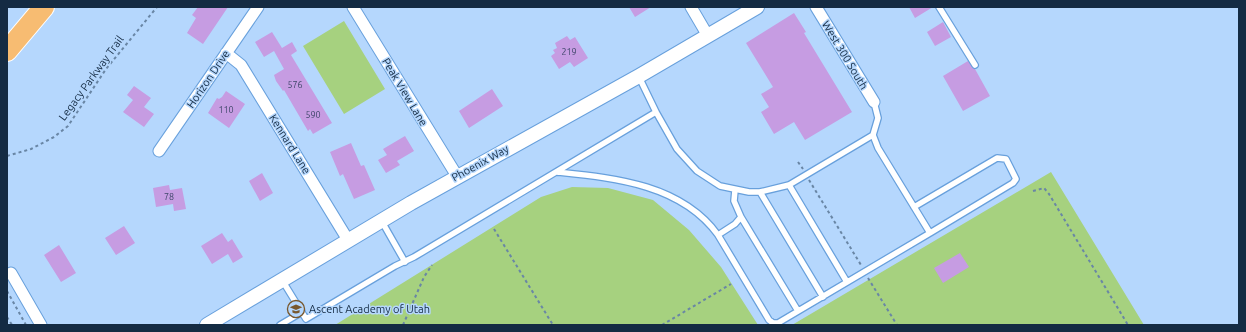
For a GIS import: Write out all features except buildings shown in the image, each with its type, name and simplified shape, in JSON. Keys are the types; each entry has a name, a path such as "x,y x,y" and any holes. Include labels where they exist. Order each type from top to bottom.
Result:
{"highway":[{"path":"7,51 44,7"}],"street":[{"name":"Horizon Drive","path":"159,151 258,7"},
{"name":"Peak View Lane","path":"353,7 457,176"},
{"path":"691,7 708,36"},
{"name":"Phoenix Way","path":"207,325 457,176 639,76 757,7"},
{"name":"West 300 South","path":"816,7 874,102"},
{"name":"Kennard Lane","path":"226,53 241,65 348,240"},
{"path":"11,273 40,325"}],"lane":[{"path":"939,7 975,65"},
{"path":"639,76 656,112 677,149 687,161 708,179 735,190 760,192 789,185 873,135"},
{"path":"874,102 878,118 873,135 878,148 930,232"},
{"path":"282,280 307,322 656,112"},
{"path":"557,172 619,180 647,186 663,193 695,212 713,228 718,235 769,320 773,323 778,323 822,297 1013,183 1016,179 1006,159 997,158 914,207"},
{"path":"789,185 847,282"},
{"path":"735,190 734,201 741,216 798,311"},
{"path":"760,192 822,297"},
{"path":"718,235 735,224 741,216"},
{"path":"381,220 405,262"},
{"path":"280,325 302,312"}],"path":[{"name":"Legacy Parkway Trail","path":"7,156 31,149 54,137 68,126 111,64 157,7"},
{"path":"798,162 897,325"},
{"path":"1033,191 1044,188 1049,194 1128,325"},
{"path":"494,229 553,325"},
{"path":"403,325 424,277 432,265"},
{"path":"662,325 731,284"},
{"path":"7,291 26,325"},
{"path":"7,318 12,325"}],"green space":[{"path":"344,21 385,89 344,114 303,46"},
{"path":"1051,172 1144,325 792,325"},
{"path":"572,187 608,188 653,200 689,230 721,267 758,325 335,325 541,197"}],"place":[{"name":"Ascent Academy of Utah","path":"296,309"}]}
